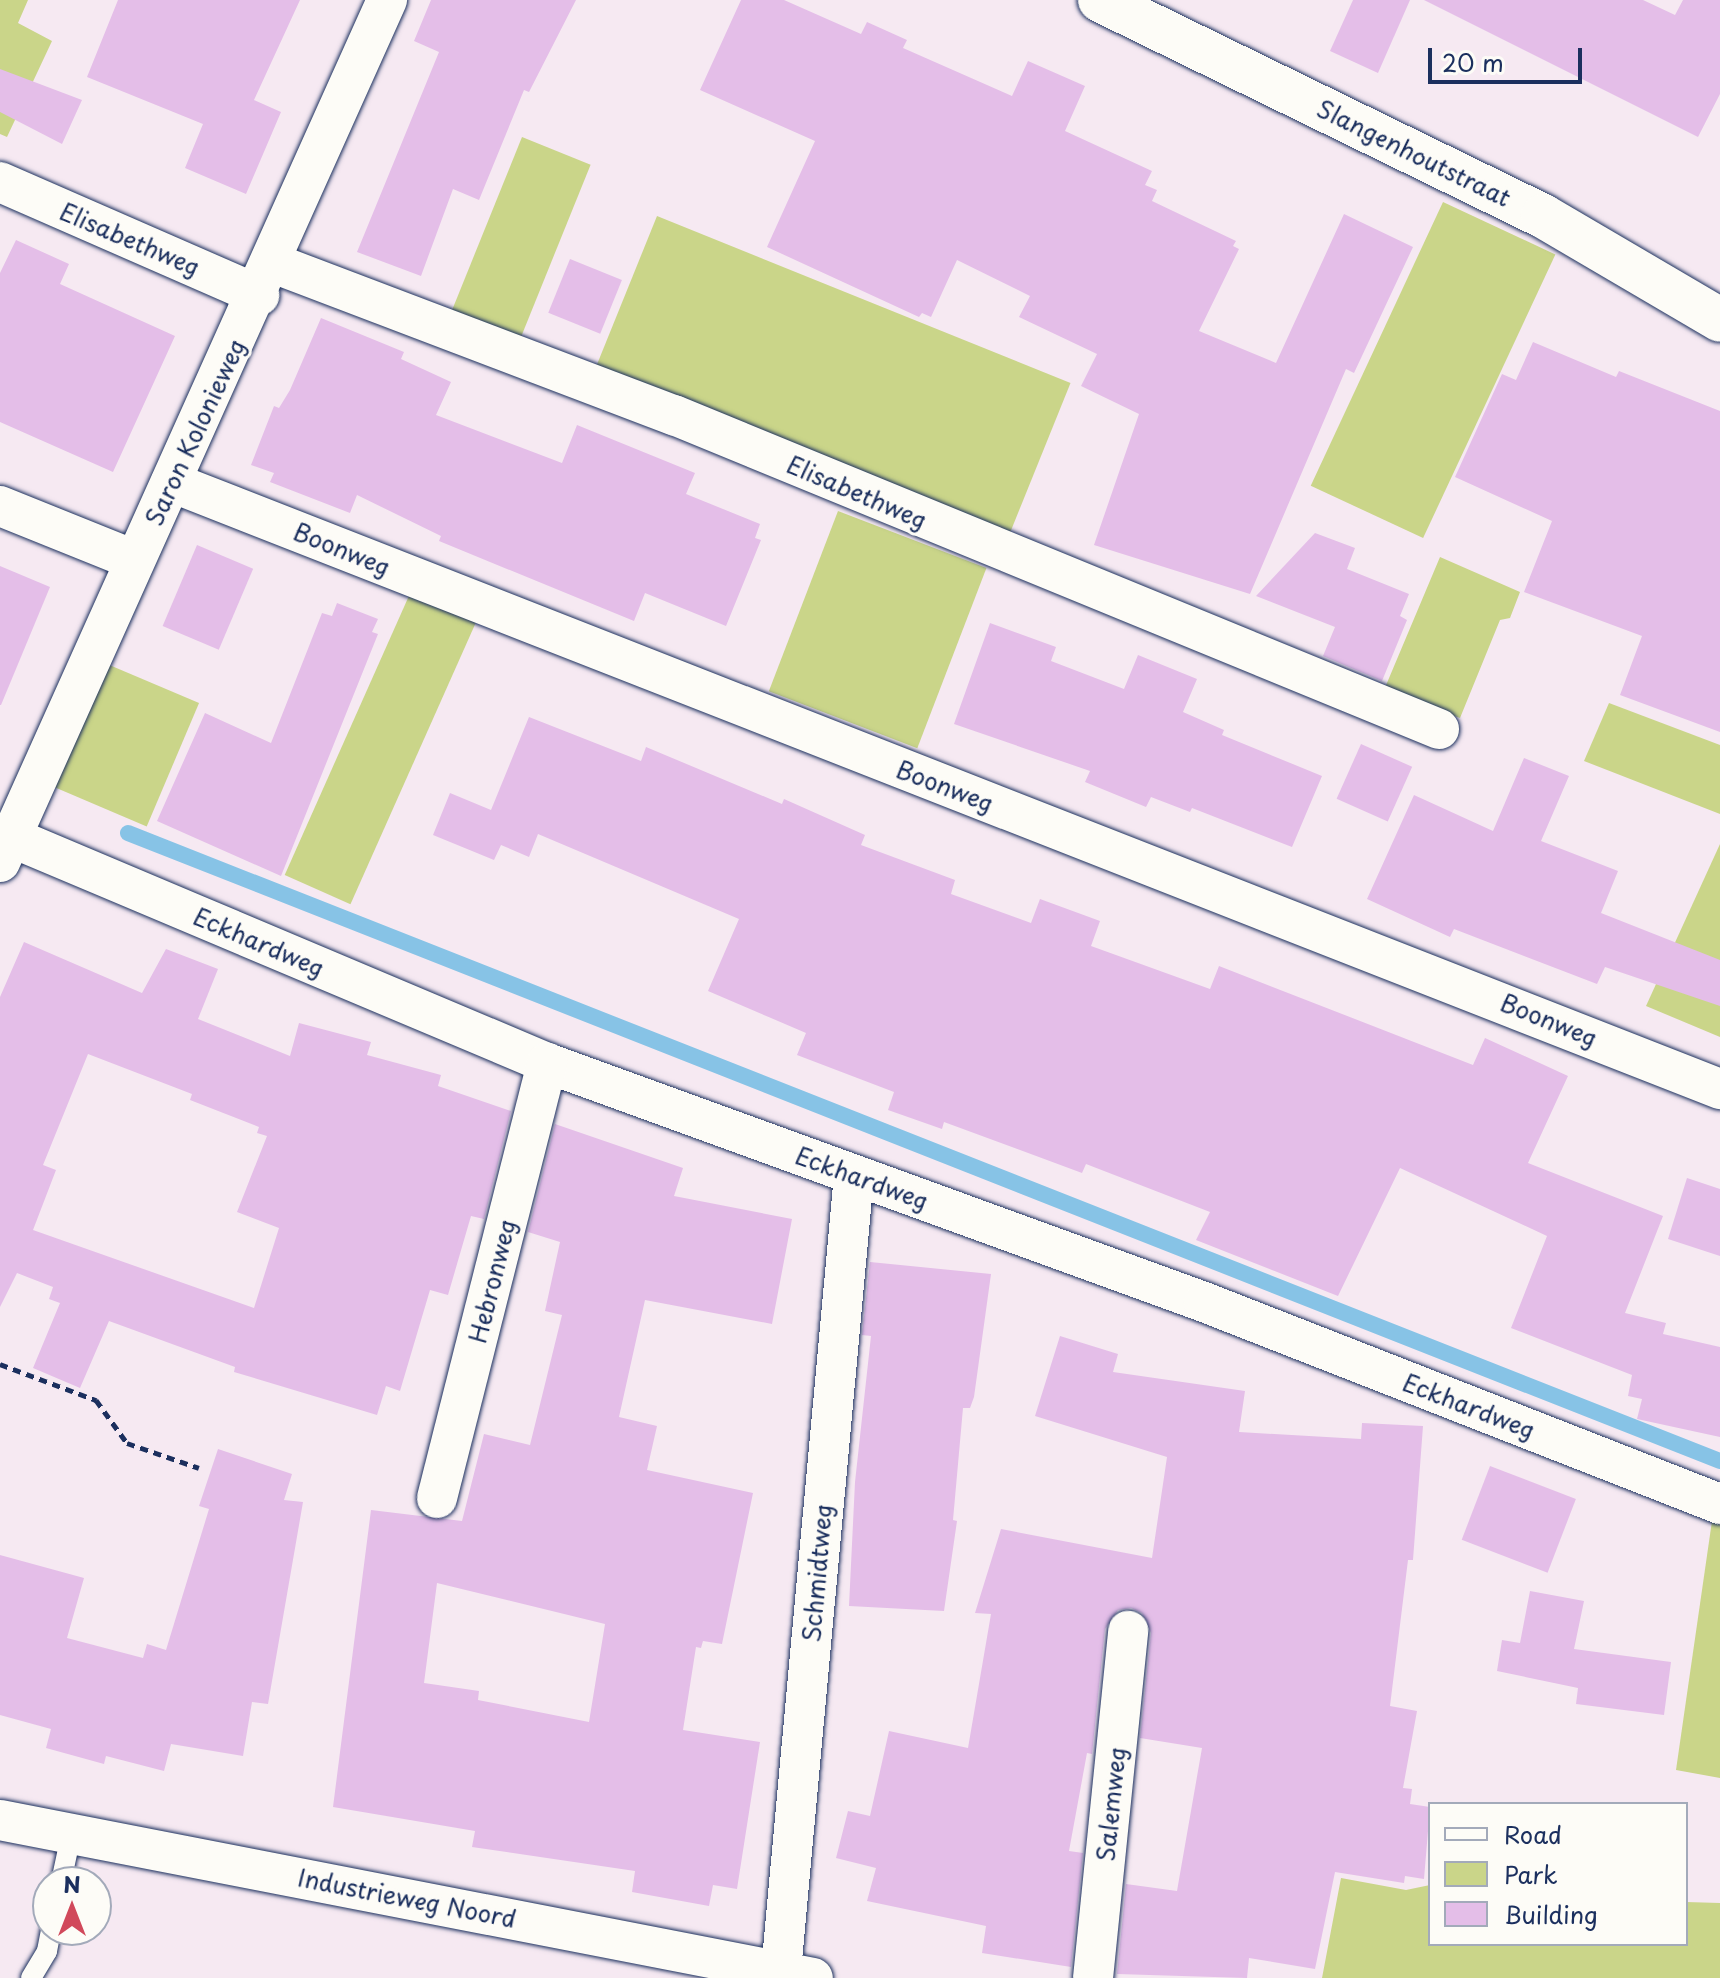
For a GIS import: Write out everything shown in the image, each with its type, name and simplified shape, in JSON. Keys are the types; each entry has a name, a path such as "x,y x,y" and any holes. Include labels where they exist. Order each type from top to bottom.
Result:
{"street":[{"name":"Saron Kolonieweg","path":"5,850 134,560 266,279 387,0"},
{"name":"Slangenhoutstraat","path":"1100,0 1543,216 1720,320"},
{"name":"Elisabethweg","path":"0,182 266,279 674,415 1439,729"},
{"name":"Boonweg","path":"171,482 1720,1089"},
{"path":"0,506 134,560"},
{"name":"Eckhardweg","path":"5,850 547,1063 1204,1302 1720,1504"},
{"name":"Hebronweg","path":"437,1498 547,1063"},
{"name":"Schmidtweg","path":"797,1974 854,1175"},
{"name":"Salemweg","path":"1093,1978 1128,1631"},
{"name":"Industrieweg Noord","path":"0,1820 797,1974"}],"lane":[{"path":"64,1866 71,1835"},
{"path":"31,1978 48,1946"}],"path":[{"path":"0,1364 96,1400 127,1443 199,1468"}],"green space":[{"path":"0,0 28,0 18,23 52,41 7,137 0,134"},
{"path":"522,137 591,165 517,346 449,319"},
{"path":"1443,202 1555,254 1423,538 1311,486"},
{"path":"657,216 1071,383 1009,535 596,368"},
{"path":"838,511 986,568 917,748 769,691"},
{"path":"1440,557 1520,592 1510,618 1500,620 1460,718 1384,690"},
{"path":"412,589 478,618 350,904 285,875"},
{"path":"107,664 199,703 147,826 55,787"},
{"path":"1609,703 1720,745 1720,814 1584,761"},
{"path":"1720,844 1720,1037 1646,1006"},
{"path":"1713,1514 1720,1517 1720,1778 1676,1770"},
{"path":"1341,1878 1406,1890 1428,1885 1428,1946 1688,1946 1688,1902 1720,1903 1720,1978 1322,1978"}],"building":[{"path":"118,0 300,0 254,100 281,112 246,194 185,168 203,124 87,77"},
{"path":"431,0 576,0 529,92 524,90 479,200 453,189 421,276 357,252 439,52 414,41"},
{"path":"741,0 784,0 861,34 867,22 907,40 903,48 1012,96 1028,61 1085,86 1065,131 1152,171 1145,185 1157,190 1152,201 1236,241 1233,246 1239,249 1199,331 1276,363 1344,214 1413,247 1354,373 1346,369 1250,594 1094,545 1139,414 1081,386 1097,354 1019,317 1030,296 957,260 931,317 922,313 919,317 767,247 815,141 700,90"},
{"path":"1353,0 1410,0 1378,73 1330,51"},
{"path":"1424,0 1643,0 1675,15 1683,0 1720,0 1720,94 1698,137"},
{"path":"0,69 82,100 62,144 0,112"},
{"path":"16,240 69,264 60,284 175,336 113,472 0,422 0,273"},
{"path":"570,259 622,280 600,334 548,313"},
{"path":"321,318 404,352 401,359 451,382 436,415 562,463 577,425 695,473 686,494 760,524 755,538 761,540 726,626 645,593 634,621 439,541 441,536 357,495 350,513 270,482 274,473 251,465 274,406 279,408 290,390"},
{"path":"1533,342 1616,377 1619,371 1720,411 1720,732 1620,695 1642,636 1524,592 1552,521 1455,477 1502,374 1516,380"},
{"path":"1315,533 1355,548 1347,569 1409,594 1400,616 1407,620 1382,681 1323,656 1335,627 1256,596"},
{"path":"197,545 253,569 219,650 163,626"},
{"path":"0,566 50,587 1,705 0,705"},
{"path":"337,603 378,619 372,632 378,634 281,876 157,821 205,713 271,743 322,613 332,616"},
{"path":"990,623 1056,647 1051,661 1124,689 1138,655 1197,679 1183,712 1224,730 1222,735 1322,776 1292,847 1192,808 1190,812 1151,797 1146,807 1085,782 1090,771 954,724"},
{"path":"529,717 641,761 646,747 782,804 784,799 865,835 861,845 955,880 951,894 1031,923 1040,899 1100,921 1091,946 1210,989 1219,966 1473,1065 1485,1038 1568,1076 1528,1163 1663,1216 1625,1313 1666,1323 1663,1334 1720,1347 1720,1437 1637,1419 1642,1399 1628,1396 1632,1375 1511,1328 1547,1236 1400,1168 1338,1296 1196,1240 1210,1212 1086,1164 1082,1173 944,1122 942,1129 888,1110 894,1092 797,1055 806,1033 708,991 739,919 538,834 529,857 501,845 494,860 433,835 450,793 491,810"},
{"path":"1361,744 1412,767 1388,822 1337,799"},
{"path":"1524,758 1569,776 1541,841 1618,871 1601,913 1720,960 1720,1006 1605,967 1597,984 1454,929 1450,937 1367,899 1414,795 1493,831"},
{"path":"24,942 142,993 166,949 218,969 198,1019 290,1056 299,1023 371,1042 367,1055 441,1075 438,1086 511,1111 484,1219 471,1216 448,1295 430,1290 400,1391 386,1386 377,1415 234,1372 235,1367 109,1321 80,1388 33,1368 60,1303 49,1299 53,1287 17,1273 0,1307 0,997","holes":["88,1054 192,1094 190,1100 259,1127 257,1133 267,1136 237,1212 279,1228 254,1308 33,1230 56,1170 43,1165"]},
{"path":"555,1124 683,1168 674,1196 792,1219 772,1324 645,1300 619,1417 657,1426 647,1470 753,1493 722,1644 703,1641 701,1648 696,1647 683,1730 760,1742 737,1889 713,1885 709,1906 632,1892 635,1871 472,1847 475,1831 333,1807 371,1510 462,1521 484,1434 530,1445 562,1315 545,1311 560,1242 528,1232","holes":["437,1583 605,1624 589,1722 478,1700 479,1691 424,1683"]},
{"path":"1687,1178 1720,1189 1720,1256 1668,1239"},
{"path":"870,1262 991,1274 974,1397 970,1408 963,1408 953,1520 957,1521 944,1611 849,1606 855,1482 871,1336 862,1335"},
{"path":"1060,1336 1118,1354 1113,1372 1245,1391 1239,1432 1361,1439 1362,1423 1423,1426 1413,1560 1408,1560 1390,1706 1417,1711 1403,1788 1412,1789 1410,1804 1428,1807 1424,1879 1405,1876 1404,1883 1335,1872 1315,1969 1249,1958 1247,1978 1117,1974 1126,1884 1177,1891 1202,1748 1140,1738 1151,1633 1142,1613 1131,1608 1118,1610 1105,1629 1092,1754 1087,1753 1069,1851 1083,1853 1071,1967 982,1953 986,1926 867,1901 876,1868 836,1858 848,1811 870,1816 889,1731 968,1748 991,1614 975,1613 1001,1529 1152,1558 1167,1457 1035,1416"},
{"path":"218,1449 292,1474 284,1500 303,1502 268,1704 252,1702 243,1756 171,1744 164,1771 106,1756 104,1764 46,1748 51,1729 0,1715 0,1555 84,1578 67,1638 143,1658 147,1644 166,1650 209,1509 199,1506"},
{"path":"1490,1466 1576,1499 1548,1573 1462,1540"},
{"path":"1530,1591 1584,1601 1574,1649 1671,1662 1664,1715 1576,1704 1578,1688 1497,1671 1502,1640 1520,1643"}],"waterway":[{"path":"128,833 1720,1461"}]}
